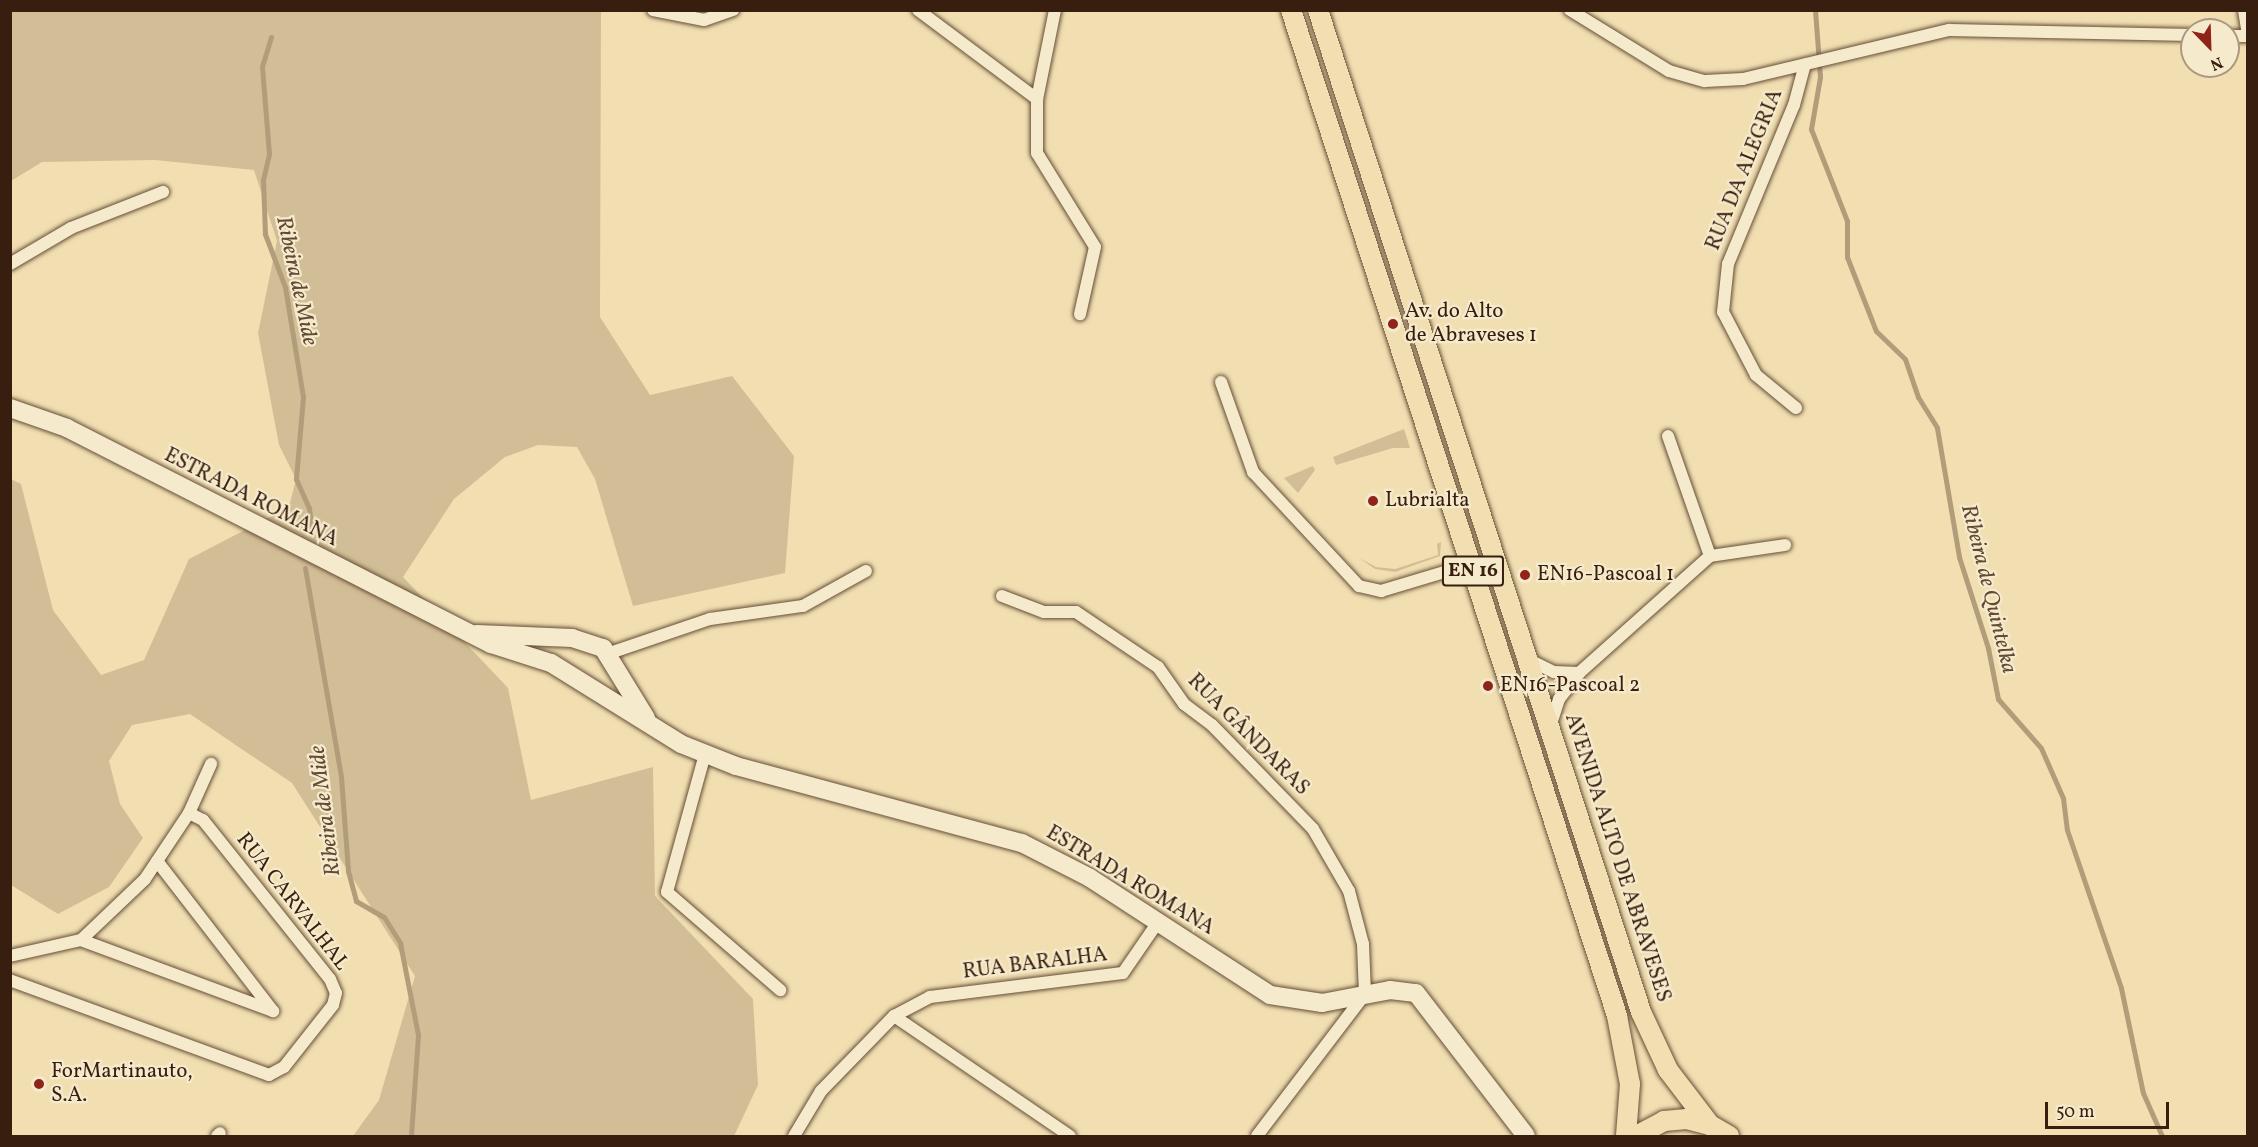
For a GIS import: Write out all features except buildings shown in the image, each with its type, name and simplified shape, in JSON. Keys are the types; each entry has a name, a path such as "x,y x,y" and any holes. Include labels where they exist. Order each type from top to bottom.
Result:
{"main road":[{"name":"EN 16","path":"1292,10 1617,1016 1630,1084 1626,1137"},
{"name":"AVENIDA ALTO DE ABRAVESES","path":"1317,10 1645,1021 1668,1070 1710,1125"},
{"name":"EN 16","path":"1636,1137 1664,1121 1687,1119 1710,1125 1729,1137"}],"street":[{"path":"653,10 704,20 733,10"},
{"path":"918,10 1037,99"},
{"path":"1055,10 1037,99 1037,153 1095,247 1080,314"},
{"path":"1570,10 1669,71 1705,81 1743,79 1948,30 2180,35"},
{"path":"2244,10 2247,36"},
{"name":"RUA DA ALEGRIA","path":"1796,408 1756,375 1723,312 1728,264 1794,105 1805,64"},
{"path":"10,264 71,228 163,192"},
{"path":"1221,381 1253,472 1359,586 1381,591 1471,564"},
{"name":"ESTRADA ROMANA","path":"10,408 67,428 507,651 551,663 705,754 825,792 1022,843 1090,878 1270,995 1322,1003 1365,994 1416,993 1526,1137"},
{"path":"1668,436 1710,556"},
{"path":"1550,729 1559,699 1579,673 1710,556 1785,545"},
{"path":"607,654 710,619 803,606 866,571"},
{"name":"RUA GÂNDARAS","path":"1002,596 1044,612 1076,612 1128,644 1158,667 1184,704 1212,725 1313,829 1349,891 1363,944 1365,994"},
{"name":"ESTRADA ROMANA","path":"469,633 572,638 603,648 648,722"},
{"path":"1526,658 1554,672 1579,673"},
{"path":"705,754 667,892 780,990"},
{"path":"10,956 81,940 145,879 189,813 212,764"},
{"name":"RUA CARVALHAL","path":"10,980 269,1075 284,1067 333,1005 336,993 330,979 203,820 189,813"},
{"path":"81,940 273,1011 157,861"},
{"name":"RUA BARALHA","path":"794,1137 821,1091 894,1016 930,997 1123,973 1158,922"},
{"path":"1257,1137 1365,994"},
{"path":"894,1016 1070,1137"}],"shaded area":[{"path":"11,11 601,11 600,317 650,395 732,376 794,456 785,573 633,606 595,479 577,447 538,445 505,457 454,499 403,577 508,688 531,800 653,767 655,896 753,999 758,1085 734,1136 353,1136 379,1100 415,976 292,783 190,714 132,725 109,761 120,804 143,838 109,887 58,914 11,885 11,479 21,484 53,610 101,675 144,660 189,559 289,507 296,479 279,445 258,333 277,241 254,170 155,160 42,162 11,181"},
{"path":"1404,429 1410,448 1393,448 1336,465 1333,457"},
{"path":"1313,466 1315,470 1298,493 1284,478"},
{"path":"1441,542 1440,556 1395,572 1375,569 1359,558 1376,567 1395,569 1438,555 1437,544"}],"waterway":[{"name":"Ribeira de Quintelka","path":"1815,10 1820,77 1811,129 1847,221 1847,257 1876,331 1905,359 1918,397 1937,428 1959,557 1988,648 1998,699 2041,748 2063,798 2067,830 2121,988 2143,1093 2162,1136"},
{"name":"Ribeira de Mide","path":"271,37 262,67 269,154 263,180 265,234 285,287 303,397 296,479 309,508 312,532"},
{"name":"Ribeira de Mide","path":"305,568 341,777 348,871 356,901 384,917 400,943 418,1035 411,1136"}],"place":[{"name":"Av. do Alto de Abraveses 1","path":"1393,324"},
{"name":"Lubrialta","path":"1373,501"},
{"name":"EN16-Pascoal 1","path":"1525,575"},
{"name":"EN16-Pascoal 2","path":"1488,686"},
{"name":"ForMartinauto, S.A.","path":"39,1084"}]}
